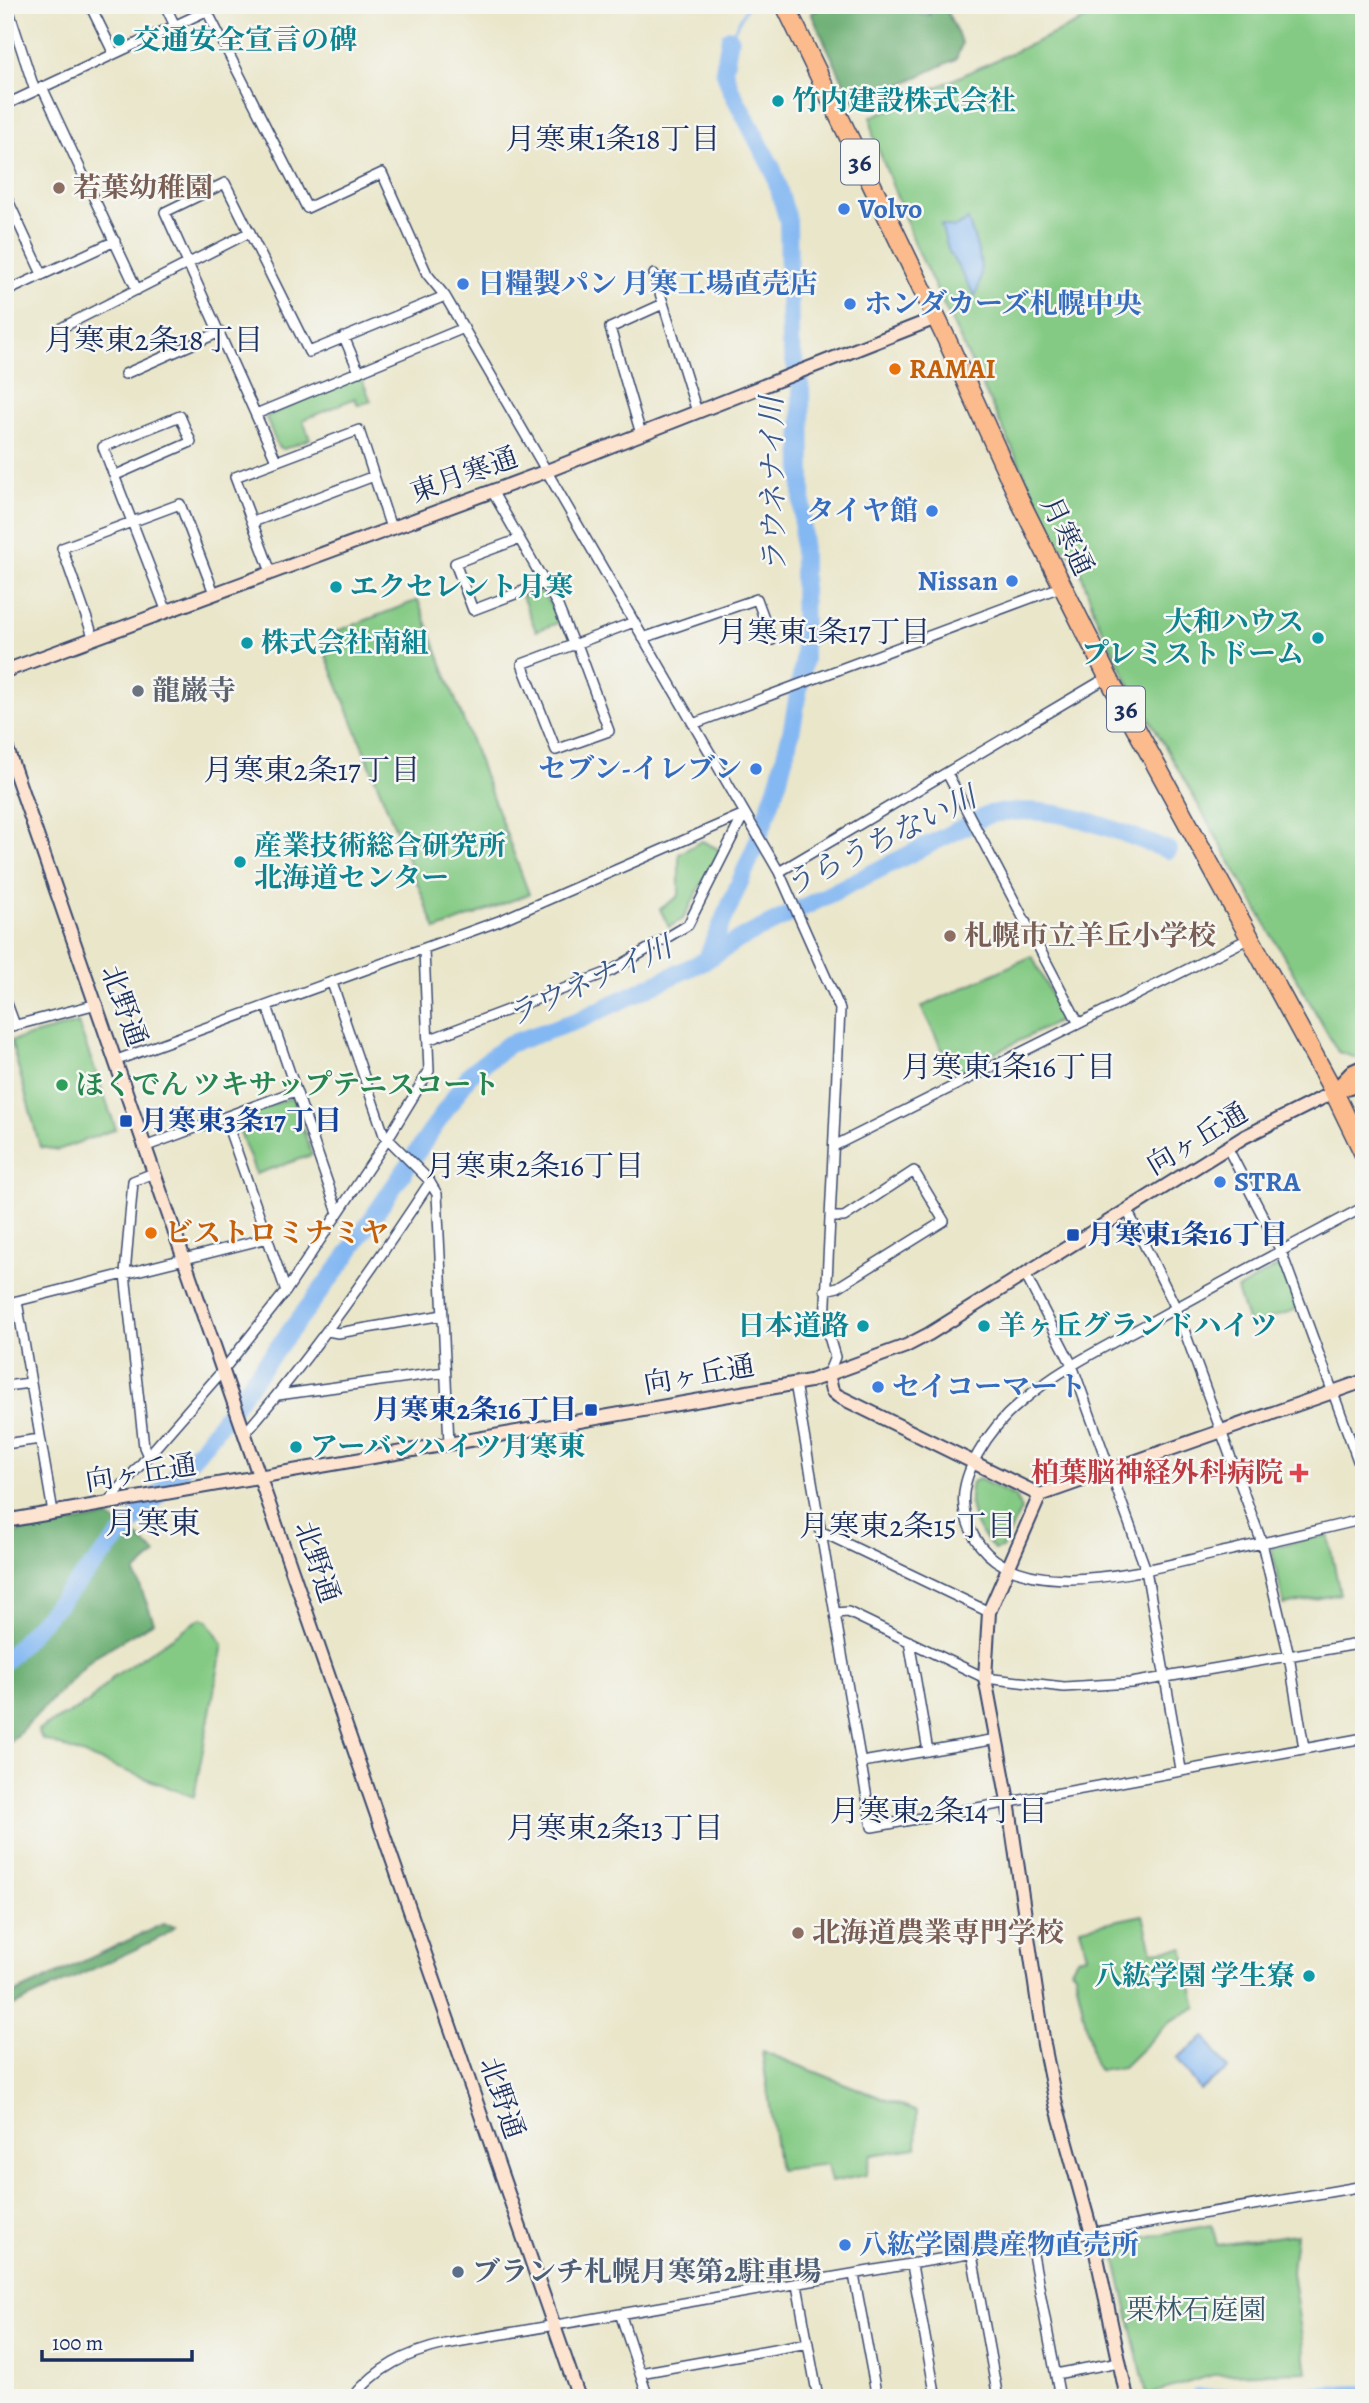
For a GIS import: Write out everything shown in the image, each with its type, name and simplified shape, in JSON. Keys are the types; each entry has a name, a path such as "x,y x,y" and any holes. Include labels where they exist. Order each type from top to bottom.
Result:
{"highway":[{"name":"月寒通","path":"785,5 1108,677 1334,1092 1364,1154"}],"main road":[{"path":"1334,1092 1353,1072 1364,1066"},
{"path":"1334,1092 1364,1083"}],"street":[{"path":"7,5 39,89 137,290"},
{"path":"90,5 114,54"},
{"path":"165,5 175,26"},
{"path":"5,105 219,5"},
{"path":"207,11 307,208 382,173 427,274 445,296 464,328 779,872 800,916 840,1009 825,1290 825,1323 835,1357 828,1374 832,1391 1040,1495 1364,1381"},
{"path":"276,460 165,212 225,183 309,352 445,296"},
{"path":"5,194 42,274"},
{"path":"63,327 250,232"},
{"path":"5,292 115,241"},
{"path":"654,274 697,412"},
{"path":"641,434 610,328 663,304"},
{"name":"東月寒通","path":"5,671 547,471 936,318"},
{"path":"256,414 464,328"},
{"path":"125,374 220,332"},
{"path":"344,337 359,372"},
{"path":"116,475 191,442 180,416 103,447 167,612"},
{"path":"271,572 235,477 276,460 359,430 391,528"},
{"path":"253,522 374,476"},
{"path":"492,491 544,583 575,645 609,731 556,750 522,664 575,645 634,622"},
{"path":"94,639 62,548 180,504 214,593"},
{"path":"519,539 455,563 472,610 544,583"},
{"path":"693,724 1063,586"},
{"path":"643,638 757,599 772,640"},
{"path":"779,872 1108,677"},
{"name":"北野通","path":"5,743 12,782 117,1060 579,2398"},
{"path":"947,773 1078,1022"},
{"path":"117,1060 424,950 549,901 744,814"},
{"path":"428,1040 611,971 688,925 744,814"},
{"path":"834,1146 1250,938"},
{"path":"107,1503 225,1372 286,1291 387,1140 429,1071 424,950"},
{"path":"331,983 387,1140 429,1182 437,1194 449,1443"},
{"path":"5,998 10,1027 97,1004"},
{"path":"267,1006 338,1213"},
{"path":"147,1146 295,1091"},
{"name":"向ヶ丘通","path":"5,1521 795,1383 828,1374 906,1346 1227,1147 1334,1092"},
{"path":"225,1118 286,1291"},
{"path":"1227,1147 1282,1251 1364,1477"},
{"path":"825,1290 838,1287 944,1221 914,1171 844,1217 830,1217"},
{"path":"148,1456 144,1447 125,1274 133,1181 156,1172"},
{"path":"245,1429 278,1395 372,1272 429,1182"},
{"path":"1364,1207 1072,1365 1018,1404 992,1433 965,1484 963,1497 969,1526 982,1546 1008,1565 1041,1577 1082,1580 1146,1570 1364,1519"},
{"path":"1127,1210 1176,1308 1262,1543 1289,1657 1304,1748"},
{"path":"5,1304 268,1238"},
{"path":"1026,1274 1072,1365 1146,1570 1181,1769"},
{"path":"17,1301 53,1512"},
{"path":"328,1331 338,1333 443,1315"},
{"path":"278,1395 445,1372"},
{"path":"5,1386 30,1383"},
{"path":"795,1383 872,1827 1364,1738"},
{"path":"5,1444 40,1439"},
{"path":"1040,1495 989,1612 985,1678 1008,1801 1044,2045 1056,2104 1092,2234 1127,2398"},
{"path":"820,1531 989,1612"},
{"path":"835,1613 848,1612 985,1678 1065,1687 1131,1683 1364,1643"},
{"path":"909,1641 928,1751"},
{"path":"862,1762 997,1740"},
{"path":"352,2398 381,2369 419,2350 1364,2186"},
{"path":"1031,2245 1060,2398"},
{"path":"972,2255 998,2398"},
{"path":"912,2266 936,2398"},
{"path":"854,2275 877,2398"},
{"path":"797,2285 818,2398"},
{"path":"621,2316 648,2398"},
{"path":"640,2373 808,2343"},
{"path":"1056,2374 1119,2362"}],"green space":[{"path":"827,5 880,5 930,15 926,5 944,5 962,43 956,59 865,101 852,100 811,13"},
{"path":"1117,5 1364,5 1364,1054 1357,1058 1338,1052 1127,679 1097,619 1077,561 1057,542 917,249 873,135 871,117"},
{"path":"360,375 371,401 358,405 355,398 303,420 310,439 284,449 278,447 266,418 269,415"},
{"path":"539,590 553,608 558,623 536,631 522,596"},
{"path":"418,600 529,894 436,930 319,638"},
{"path":"702,841 720,850 683,919 669,927 660,909 679,896 679,854"},
{"path":"1032,956 1063,1019 954,1073 921,1007"},
{"name":"ほくでん ツキサップテニスコート","path":"78,1023 116,1129 58,1150 40,1147 11,1041"},
{"path":"290,1098 312,1155 256,1174 236,1122 237,1118"},
{"path":"1276,1267 1283,1269 1297,1309 1249,1326 1237,1290"},
{"path":"979,1479 1016,1497 1021,1510 1002,1548 995,1550 982,1535 971,1510 972,1482"},
{"path":"108,1517 135,1534 156,1554 135,1573 154,1622 95,1656 5,1747 5,1534"},
{"path":"1328,1535 1340,1594 1284,1605 1271,1547"},
{"path":"201,1618 207,1620 223,1644 194,1797 42,1739 38,1730 88,1703 113,1677"},
{"path":"1143,1915 1152,1951 1183,1948 1197,2007 1170,2021 1123,2067 1099,2071 1094,2063 1075,1973 1071,1969 1077,1958 1087,1956 1080,1928"},
{"path":"163,1924 175,1926 164,1936 5,2010 5,1998"},
{"path":"762,2051 917,2112 916,2148 871,2155 866,2175 831,2182 827,2164 779,2170"},
{"name":"栗林石庭園","path":"1212,2225 1217,2245 1296,2234 1292,2272 1307,2372 1216,2374 1147,2395 1112,2243"}],"water":[{"path":"968,220 981,267 975,296 949,252 941,225 953,228"},
{"path":"1205,2037 1228,2069 1200,2090 1177,2058"}],"waterway":[{"name":"ラウネナイ川","path":"730,38 748,5"},
{"name":"ラウネナイ川","path":"706,960 756,845 778,782 792,728 804,660 801,389 790,343 788,221 773,170 731,90 724,70 730,38"},
{"name":"ラウネナイ川","path":"5,1661 203,1446 344,1260 470,1074 509,1044 579,1020 706,960 738,940 990,814 1015,811 1060,814 1168,850"},
{"path":"1199,2398 1364,2394"}],"place":[{"name":"交通安全宣言の碑","path":"119,40"},
{"name":"竹内建設株式会社","path":"778,101"},
{"name":"若葉幼稚園","path":"59,188"},
{"name":"Volvo","path":"844,209"},
{"name":"日糧製パン 月寒工場直売店","path":"463,284"},
{"name":"ホンダカーズ札幌中央","path":"850,304"},
{"name":"RAMAI","path":"895,369"},
{"name":"タイヤ館","path":"932,511"},
{"name":"Nissan","path":"1012,581"},
{"name":"エクセレント月寒","path":"336,587"},
{"name":"大和ハウス プレミストドーム","path":"1318,638"},
{"name":"株式会社南組","path":"247,643"},
{"name":"龍巌寺","path":"138,691"},
{"name":"セブン-イレブン","path":"756,769"},
{"name":"産業技術総合研究所 北海道センター","path":"240,862"},
{"name":"札幌市立羊丘小学校","path":"950,936"},
{"name":"ほくでん ツキサップテニスコート","path":"62,1085"},
{"name":"月寒東3条17丁目","path":"126,1121"},
{"name":"STRA","path":"1220,1182"},
{"name":"ビストロミナミヤ","path":"151,1233"},
{"name":"月寒東1条16丁目","path":"1073,1235"},
{"name":"日本道路","path":"863,1326"},
{"name":"羊ヶ丘グランドハイツ","path":"984,1326"},
{"name":"セイコーマート","path":"878,1387"},
{"name":"月寒東2条16丁目","path":"591,1410"},
{"name":"アーバンハイツ月寒東","path":"296,1447"},
{"name":"柏葉脳神経外科病院","path":"1299,1473"},
{"name":"北海道農業専門学校","path":"798,1933"},
{"name":"八紘学園 学生寮","path":"1309,1976"},
{"name":"八紘学園農産物直売所","path":"845,2245"},
{"name":"ブランチ札幌月寒第2駐車場","path":"458,2272"}],"district":[{"name":"月寒東1条18丁目","path":"613,139"},
{"name":"月寒東2条18丁目","path":"154,340"},
{"name":"月寒東1条17丁目","path":"824,632"},
{"name":"月寒東2条17丁目","path":"312,770"},
{"name":"月寒東1条16丁目","path":"1009,1067"},
{"name":"月寒東2条16丁目","path":"535,1166"},
{"name":"月寒東","path":"153,1523"},
{"name":"月寒東2条15丁目","path":"908,1526"},
{"name":"月寒東2条14丁目","path":"939,1811"},
{"name":"月寒東2条13丁目","path":"615,1828"}],"water label":[{"name":"うらうちない川","path":"880,841"}]}
